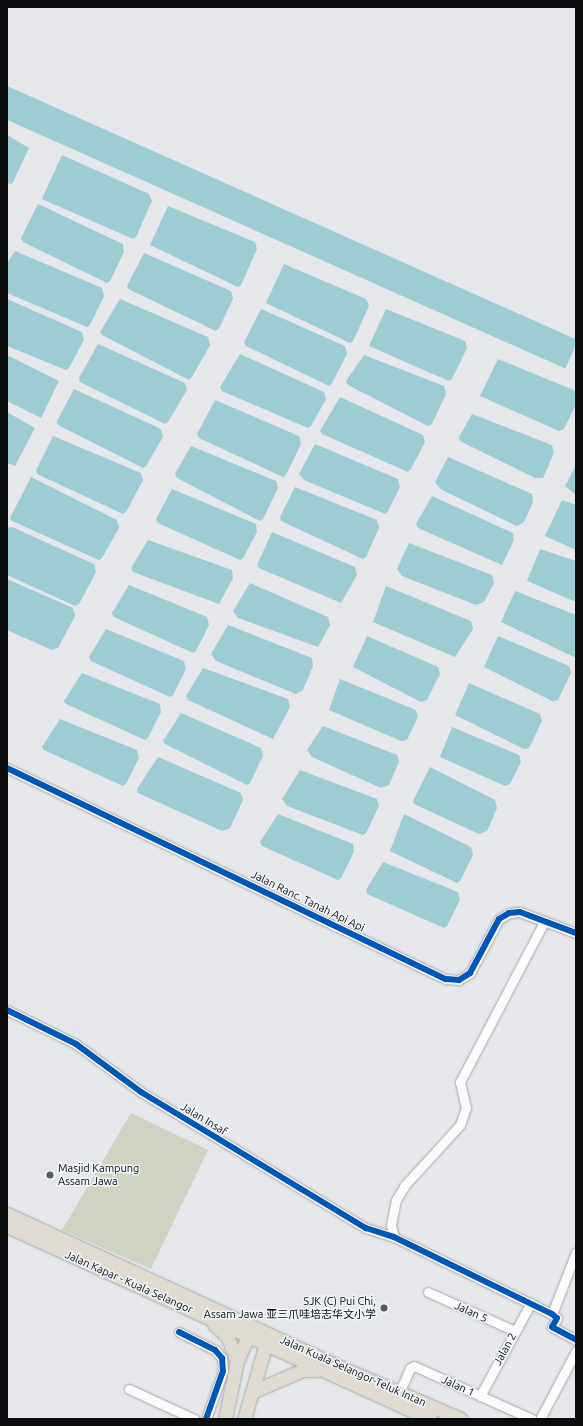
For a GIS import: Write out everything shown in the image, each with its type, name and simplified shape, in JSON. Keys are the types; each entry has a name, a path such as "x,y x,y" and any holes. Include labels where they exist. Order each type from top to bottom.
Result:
{"highway":[{"name":"Jalan Kapar - Kuala Selangor","path":"7,1214 249,1329 269,1341"},
{"name":"Jalan Kapar - Kuala Selangor","path":"7,1226 203,1316 249,1329"},
{"path":"203,1316 227,1336 237,1361"},
{"path":"225,1419 237,1361 249,1329"},
{"path":"244,1419 269,1341"},
{"name":"Jalan Kuala Selangor-Teluk Intan","path":"269,1341 319,1370 430,1419"},
{"name":"Jalan Kuala Selangor-Teluk Intan","path":"269,1341 461,1419"},
{"path":"254,1391 303,1370 319,1370"}],"street":[{"name":"Jalan Ranc. Tanah Api Api","path":"7,768 446,979 459,980 470,973 504,915 520,912 576,933"},
{"path":"394,1236 391,1225 396,1200 405,1185 460,1125 466,1108 460,1082 544,922"},
{"name":"Jalan Insaf","path":"7,1010 76,1044 141,1092 366,1228 394,1236 552,1314"},
{"path":"576,1252 552,1314 557,1318 552,1327 576,1340"},
{"name":"Jalan 5","path":"428,1292 515,1331"},
{"name":"Jalan 2","path":"480,1396 531,1303"},
{"path":"179,1332 215,1350 222,1358 223,1371 206,1419"},
{"path":"540,1419 572,1366 576,1351"},
{"name":"Jalan 1","path":"399,1393 410,1368 414,1366 532,1419"},
{"path":"129,1389 194,1419"}],"green space":[{"path":"131,1113 208,1150 151,1269 62,1230"}],"water":[{"path":"7,86 576,339 576,345 565,369 7,120"},
{"path":"7,135 29,148 12,184 7,183"},
{"path":"62,155 149,194 152,201 136,237 133,239 42,199"},
{"path":"38,204 123,244 124,252 110,281 107,283 23,242 21,238"},
{"path":"168,206 255,242 257,249 241,285 238,287 150,245"},
{"path":"15,251 102,288 104,296 90,325 87,327 7,293 7,263"},
{"path":"144,253 231,291 233,299 219,328 216,331 128,289 127,286"},
{"path":"284,264 366,299 369,306 353,341 350,343 266,303"},
{"path":"7,299 82,332 84,340 69,368 66,370 7,346"},
{"path":"120,299 208,337 210,345 189,380 102,335 100,332"},
{"path":"261,309 345,346 347,354 329,386 246,346 244,342"},
{"path":"386,309 465,341 467,348 452,379 449,381 369,346"},
{"path":"98,344 185,383 187,390 168,422 165,424 80,382 79,378"},
{"path":"240,354 324,392 326,399 311,426 308,428 222,391 220,387"},
{"path":"7,355 59,381 41,418 7,401"},
{"path":"364,355 444,386 446,394 432,424 428,426 348,385 346,381"},
{"path":"498,359 576,391 576,404 564,429 559,431 480,396"},
{"path":"74,389 161,429 163,437 146,466 143,468 58,425 57,421"},
{"path":"340,397 423,435 425,442 408,472 322,434 320,431"},
{"path":"215,400 299,436 301,444 286,475 283,477 199,438 197,434"},
{"path":"7,412 35,428 15,466 7,463"},
{"path":"472,414 552,445 554,453 543,478 535,478 460,441 459,437"},
{"path":"53,436 141,473 143,480 126,512 123,514 37,474 36,470"},
{"path":"315,444 398,479 400,487 388,511 385,514 304,480 299,474"},
{"path":"191,446 276,481 278,488 263,519 260,521 177,478 175,474"},
{"path":"448,457 532,494 533,502 524,522 517,526 440,489 435,482"},
{"path":"576,465 576,495 565,486"},
{"path":"31,477 117,520 119,528 102,558 99,560 12,521 10,518"},
{"path":"295,487 377,520 379,528 366,557 363,559 281,521 280,517"},
{"path":"172,489 256,524 257,532 243,558 240,560 158,523 156,519"},
{"path":"432,496 513,533 514,540 502,565 418,528 416,524"},
{"path":"562,500 576,505 576,550 545,536"},
{"path":"12,527 94,564 96,572 79,604 75,606 7,575 7,528"},
{"path":"272,532 355,567 357,575 341,603 259,568 257,565"},
{"path":"148,540 232,570 233,578 219,604 133,572 131,568"},
{"path":"409,543 492,575 494,583 484,602 476,605 402,576 397,569"},
{"path":"540,549 576,561 576,602 527,581"},
{"path":"7,579 73,608 75,616 58,648 52,650 7,630"},
{"path":"250,583 328,617 330,625 318,647 238,618 233,611"},
{"path":"129,585 207,617 209,625 196,651 193,653 114,617 112,613"},
{"path":"386,586 471,621 473,629 455,657 373,622"},
{"path":"515,591 576,615 576,658 501,622"},
{"path":"228,625 312,658 313,666 303,690 296,694 216,661 211,654"},
{"path":"106,629 184,661 186,669 173,695 170,697 91,661 89,657"},
{"path":"367,636 438,667 440,674 427,700 421,702 353,667"},
{"path":"498,636 569,666 571,673 558,700 552,701 484,667"},
{"path":"203,668 288,699 290,707 273,739 188,700 186,696"},
{"path":"82,673 160,704 161,712 148,738 145,740 66,704 64,701"},
{"path":"340,679 416,710 418,717 407,740 401,741 329,710"},
{"path":"469,683 540,714 542,721 529,748 524,749 455,715"},
{"path":"181,713 261,748 263,756 250,783 247,785 165,744 163,741"},
{"path":"60,719 137,750 139,758 126,784 123,786 44,750 42,747"},
{"path":"323,726 397,755 399,762 389,785 381,788 312,757 307,750"},
{"path":"452,727 519,755 521,762 510,784 505,786 440,757"},
{"path":"158,757 241,793 243,800 230,828 222,831 138,793 137,789"},
{"path":"430,767 495,800 497,808 487,831 479,834 414,804 413,801"},
{"path":"300,770 377,799 379,806 366,833 363,835 287,806 282,799"},
{"path":"278,814 353,844 354,852 341,878 338,880 262,846 260,842"},
{"path":"404,814 471,847 473,855 460,881 457,883 390,851"},
{"path":"383,862 458,892 460,900 447,926 444,928 367,894 366,890"}],"cycle path":[{"path":"7,768 446,979 459,980 470,973 499,919 509,913 520,912 576,933"},
{"path":"7,1010 76,1044 141,1092 366,1228 394,1237 552,1314 557,1318 552,1327 576,1340"},
{"path":"179,1332 215,1350 222,1358 223,1371 206,1419"}],"place":[{"name":"Masjid Kampung Assam Jawa","path":"50,1175"},
{"name":"SJK (C) Pui Chi, Assam Jawa 亚三爪哇培志华文小学","path":"384,1308"}]}
